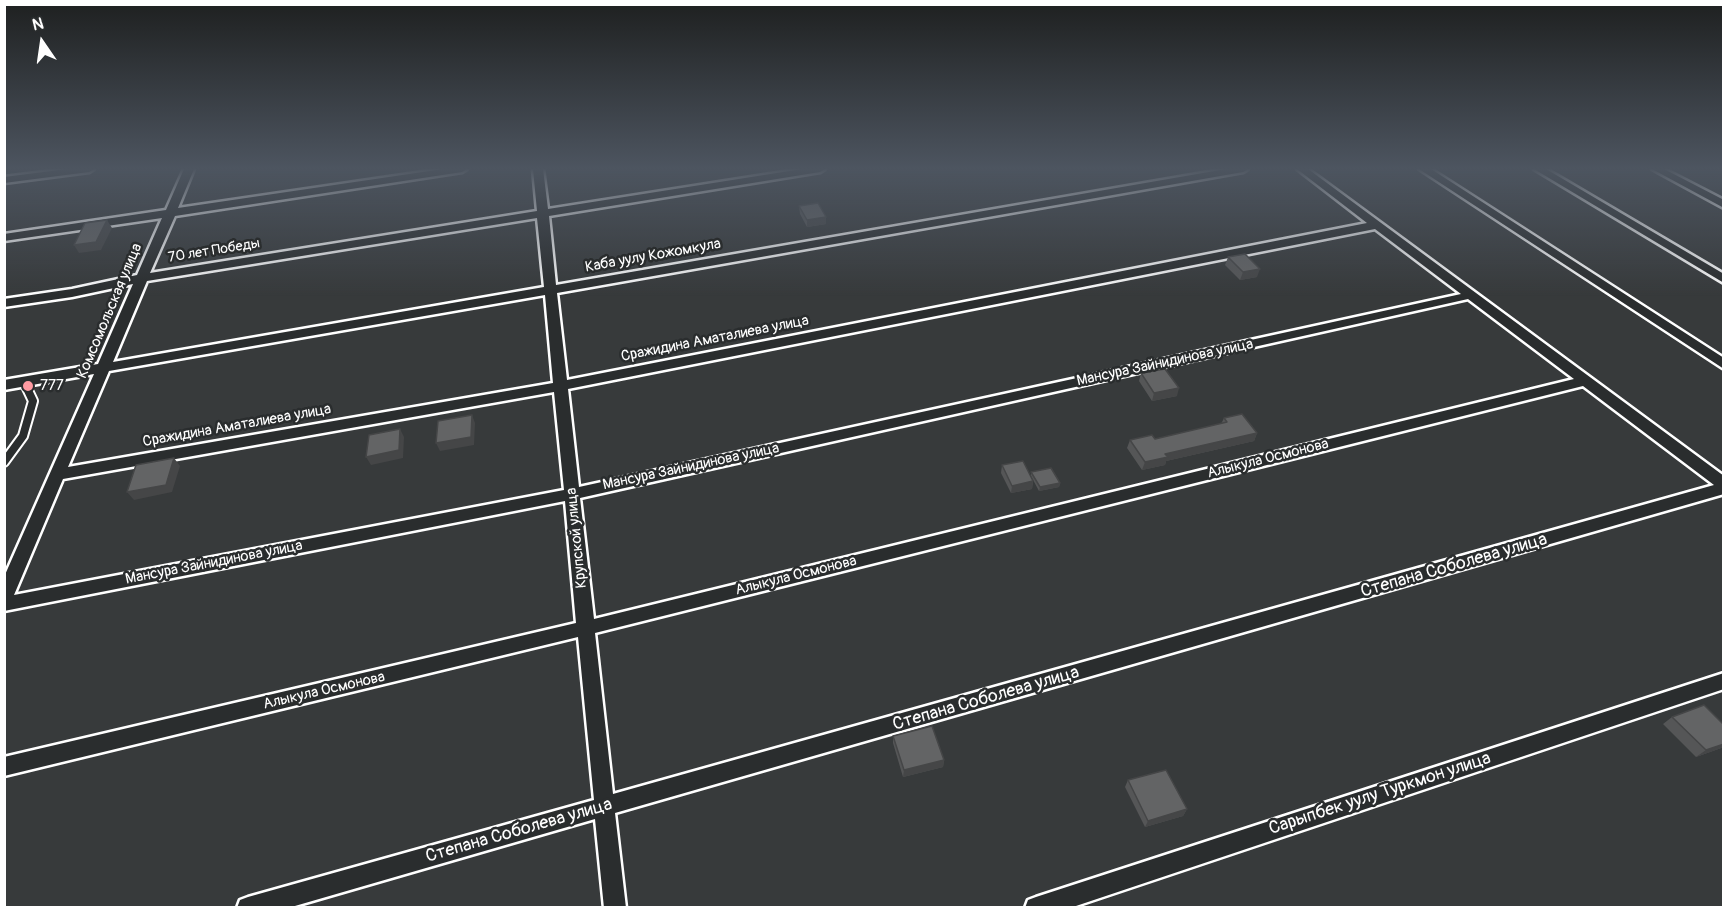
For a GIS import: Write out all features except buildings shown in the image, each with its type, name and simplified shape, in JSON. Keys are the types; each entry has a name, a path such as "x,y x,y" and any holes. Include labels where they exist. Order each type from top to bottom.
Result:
{"street":[{"path":"4,238 181,212"},
{"name":"70 лет Победы","path":"4,303 543,212"},
{"name":"Крупской улица","path":"543,212 615,908"},
{"name":"Каба уулу Кожомкула","path":"4,385 1002,212"},
{"path":"1359,212 1724,484"},
{"path":"1489,212 1724,365"},
{"path":"1611,212 1724,279"},
{"name":"Комсомольская улица","path":"6,591 171,213"},
{"name":"Сражидина Аматалиева улица","path":"58,474 561,386 1377,225"},
{"name":"Мансура Зайнидинова улица","path":"4,603 572,494 1471,295"},
{"name":"Алыкула Осмонова","path":"4,767 586,628 1586,381"},
{"name":"Степана Соболева улица","path":"248,908 1724,488"},
{"name":"Сарыпбек уулу Туркмон улица","path":"1036,908 1724,681"}],"lane":[{"path":"4,462 22,436 33,401 24,382"}],"place":[{"name":"777","path":"28,386"}]}
